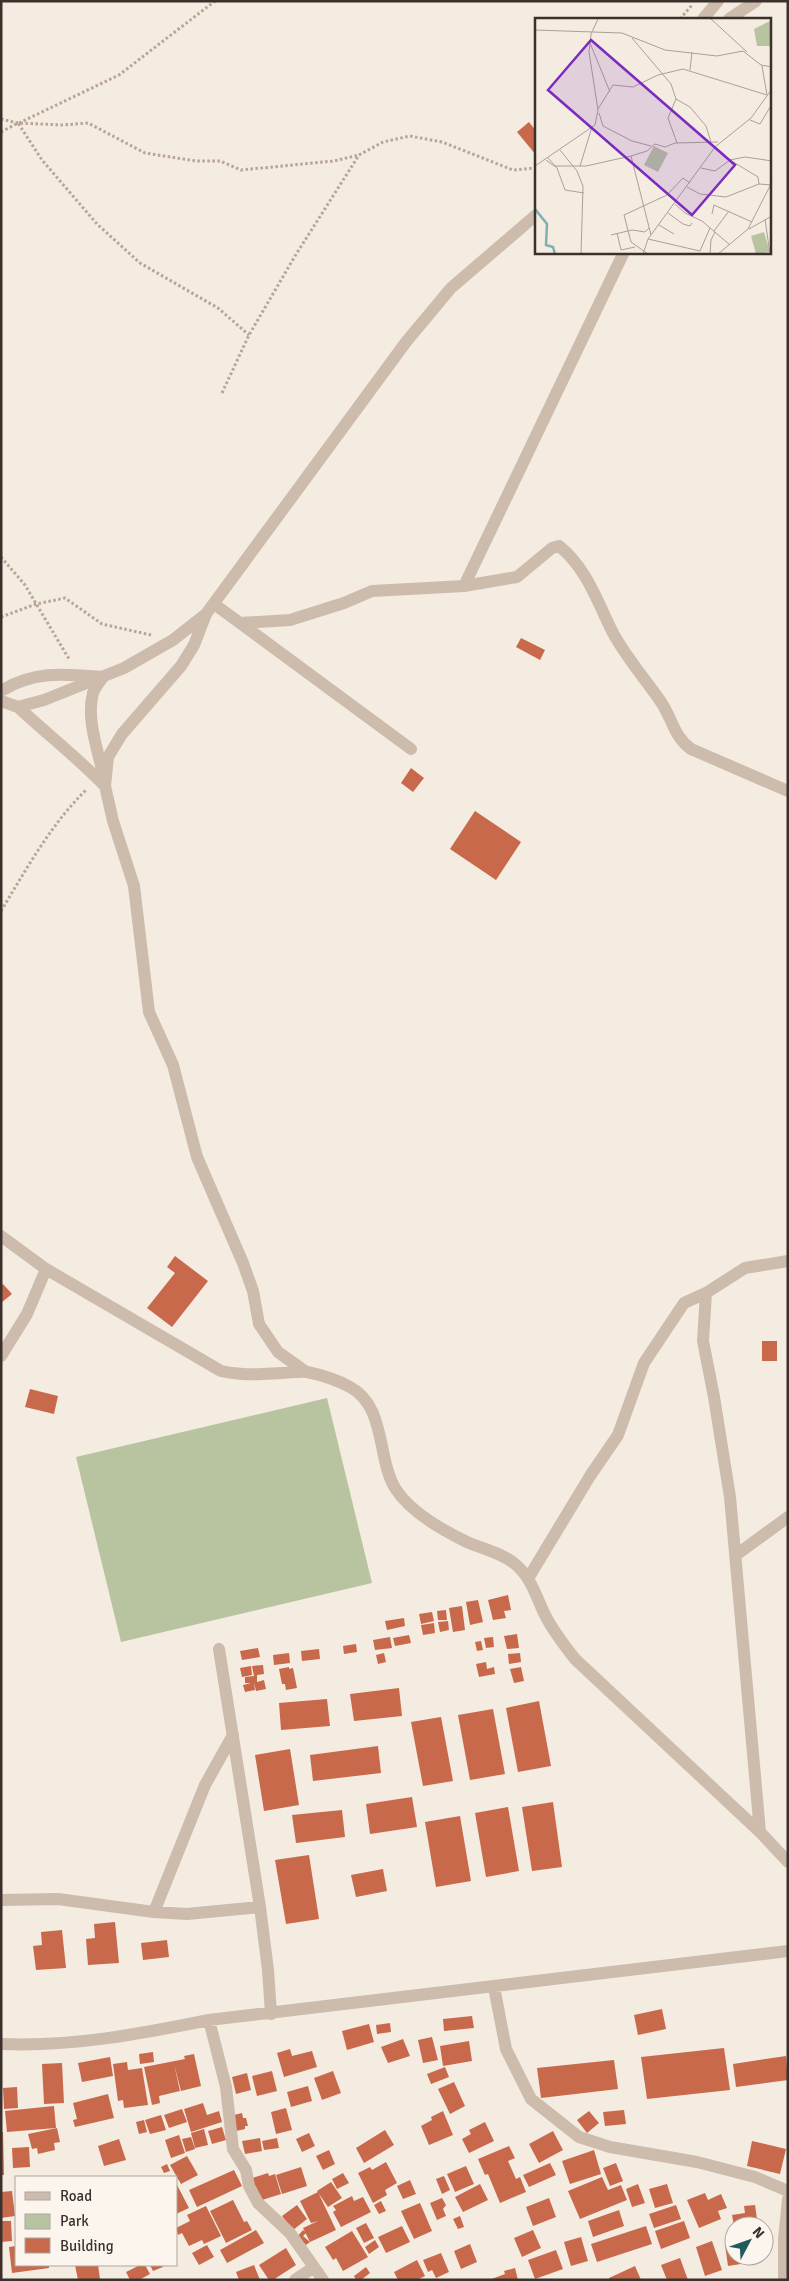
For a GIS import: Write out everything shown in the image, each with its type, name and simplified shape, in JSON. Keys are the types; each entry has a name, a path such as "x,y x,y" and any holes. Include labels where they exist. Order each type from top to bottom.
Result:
{"street":[{"path":"704,18 718,1"},
{"path":"731,18 756,2"},
{"path":"747,18 756,2"},
{"path":"102,782 108,758 122,734 181,666 194,644 210,609 252,548 406,342 451,288 535,216"},
{"path":"464,586 623,254"},
{"path":"240,623 290,620 344,603 372,590 464,586 517,577 552,548 559,546 566,552 594,590 614,634 661,702 680,742 691,749 788,791"},
{"path":"210,609 240,623 411,749"},
{"path":"18,707 44,700 143,659 173,640 210,609"},
{"path":"1,691 28,678 45,674 103,677"},
{"path":"103,677 94,691 91,704 93,724 102,782 134,886 149,1012 173,1065 197,1157 253,1291 259,1324 278,1352 306,1372"},
{"path":"1,701 18,707 102,782"},
{"path":"1,1236 46,1269 221,1372 240,1376 306,1372 331,1378 353,1388 369,1406 378,1427 395,1488 409,1504 428,1519 467,1541 514,1563 528,1577 545,1615 559,1639 575,1659 760,1832 788,1862"},
{"path":"528,1577 590,1476 618,1435 644,1363 684,1302 706,1293 745,1268 788,1261"},
{"path":"1,1356 27,1314 46,1269"},
{"path":"706,1293 702,1342 714,1397 730,1497 760,1832"},
{"path":"736,1555 788,1517"},
{"path":"219,1649 260,1907 268,1970 271,2014"},
{"path":"154,1912 205,1785 233,1735"},
{"path":"1,1900 58,1899 154,1912 187,1914 260,1907"},
{"path":"1,2044 55,2044 115,2038 209,2020 788,1951"},
{"path":"494,1987 506,2049 531,2098 579,2137 610,2147 670,2157 755,2176 788,2191"},
{"path":"209,2020 226,2087 233,2149 246,2170 249,2186 258,2203 290,2233 323,2280"},
{"path":"784,2280 784,2240 788,2199"},
{"path":"295,2280 314,2267"}],"path":[{"path":"1,132 119,75 215,1"},
{"path":"681,18 695,1"},
{"path":"1,119 18,123 88,124 145,153 196,161 220,161 241,170 334,160 359,154 383,142 410,136 442,142 513,170 535,168"},
{"path":"18,123 42,160 97,224 140,264 218,308 249,335"},
{"path":"222,393 249,335 304,240 359,154"},
{"path":"1,557 25,586 78,675"},
{"path":"1,617 36,604 66,598 102,624 173,640"},
{"path":"1,911 43,841 75,801 102,782"}],"green space":[{"path":"327,1398 372,1583 121,1642 76,1457"}],"building":[{"path":"529,122 535,130 535,154 517,132"},
{"path":"521,638 545,650 540,660 516,647"},
{"path":"411,768 424,778 413,792 401,783"},
{"path":"475,811 521,842 496,880 450,849"},
{"path":"175,1256 208,1281 172,1327 147,1308 175,1273 167,1267"},
{"path":"3,1284 12,1294 1,1303 1,1286"},
{"path":"762,1341 777,1341 777,1361 762,1361"},
{"path":"30,1389 58,1396 54,1414 25,1407"},
{"path":"508,1595 511,1610 504,1611 506,1618 493,1620 488,1600"},
{"path":"478,1600 483,1622 470,1625 466,1602"},
{"path":"462,1606 465,1630 453,1632 449,1608"},
{"path":"446,1610 447,1620 438,1620 437,1611"},
{"path":"432,1612 434,1621 421,1624 419,1614"},
{"path":"404,1618 405,1626 387,1630 385,1621"},
{"path":"448,1621 449,1630 440,1632 438,1622"},
{"path":"434,1623 435,1633 423,1635 421,1625"},
{"path":"517,1634 519,1648 507,1649 504,1636"},
{"path":"409,1635 411,1643 395,1646 393,1638"},
{"path":"390,1637 392,1648 375,1650 373,1640"},
{"path":"493,1637 494,1647 486,1648 484,1638"},
{"path":"481,1641 483,1650 477,1651 475,1642"},
{"path":"356,1644 357,1652 344,1654 343,1646"},
{"path":"258,1648 260,1657 242,1660 240,1651"},
{"path":"319,1649 320,1659 302,1661 301,1651"},
{"path":"289,1653 290,1663 274,1665 273,1655"},
{"path":"384,1653 386,1662 378,1664 376,1655"},
{"path":"520,1653 521,1662 509,1664 508,1654"},
{"path":"486,1662 487,1669 494,1667 495,1674 479,1677 476,1664"},
{"path":"263,1665 264,1674 257,1675 257,1682 264,1680 266,1689 256,1691 254,1682 255,1690 245,1692 243,1685 251,1683 245,1683 245,1677 254,1676 252,1666"},
{"path":"251,1666 252,1675 242,1677 240,1668"},
{"path":"289,1667 289,1669 293,1668 297,1688 286,1690 285,1684 282,1684 279,1669"},
{"path":"521,1667 524,1681 514,1683 510,1669"},
{"path":"399,1688 402,1716 354,1721 350,1694"},
{"path":"327,1699 330,1726 281,1730 279,1703"},
{"path":"539,1701 551,1766 518,1772 506,1708"},
{"path":"493,1709 505,1774 470,1780 458,1715"},
{"path":"441,1717 453,1781 423,1786 411,1722"},
{"path":"378,1746 381,1773 313,1781 310,1755"},
{"path":"290,1749 299,1805 264,1811 255,1755"},
{"path":"412,1797 417,1827 370,1834 366,1804"},
{"path":"553,1802 562,1867 532,1871 522,1807"},
{"path":"508,1807 519,1871 486,1877 475,1813"},
{"path":"342,1810 345,1837 296,1843 292,1815"},
{"path":"460,1816 471,1881 436,1887 425,1822"},
{"path":"309,1855 319,1919 286,1924 275,1860"},
{"path":"383,1869 387,1891 356,1897 351,1875"},
{"path":"115,1922 119,1963 88,1965 86,1939 95,1938 94,1924"},
{"path":"62,1930 66,1968 36,1970 33,1946 42,1945 41,1932"},
{"path":"167,1940 169,1957 143,1960 141,1943"},
{"path":"662,2009 666,2029 638,2035 634,2015"},
{"path":"472,2016 474,2028 444,2031 443,2019"},
{"path":"390,2023 391,2032 377,2034 376,2025"},
{"path":"369,2024 374,2042 347,2050 342,2031"},
{"path":"432,2037 438,2060 423,2063 418,2040"},
{"path":"403,2039 410,2056 388,2063 381,2047"},
{"path":"469,2041 472,2061 443,2066 440,2046"},
{"path":"724,2048 730,2090 647,2099 641,2057"},
{"path":"290,2049 292,2056 312,2051 317,2067 284,2077 277,2053"},
{"path":"153,2052 154,2062 140,2064 139,2054"},
{"path":"194,2054 201,2086 181,2091 174,2064 180,2091 159,2096 160,2103 152,2105 144,2067 185,2059 184,2056"},
{"path":"786,2056 788,2080 736,2087 733,2064"},
{"path":"110,2057 113,2076 82,2082 78,2063"},
{"path":"614,2060 618,2089 541,2098 537,2068"},
{"path":"127,2062 128,2070 142,2068 148,2105 124,2108 123,2100 118,2101 113,2064"},
{"path":"62,2063 64,2103 44,2104 42,2064"},
{"path":"445,2067 449,2077 431,2084 427,2074"},
{"path":"272,2071 277,2091 257,2096 252,2076"},
{"path":"333,2071 341,2093 322,2100 314,2078"},
{"path":"247,2073 251,2090 236,2094 232,2077"},
{"path":"454,2082 465,2106 450,2114 438,2089"},
{"path":"308,2086 312,2101 291,2107 287,2092"},
{"path":"17,2087 18,2108 4,2109 3,2088"},
{"path":"108,2094 114,2118 75,2127 73,2120 77,2119 73,2103"},
{"path":"203,2103 207,2115 219,2111 222,2122 191,2132 184,2109"},
{"path":"54,2106 56,2128 7,2132 5,2111"},
{"path":"286,2108 292,2130 276,2134 271,2112"},
{"path":"182,2109 187,2122 169,2128 164,2115"},
{"path":"624,2110 626,2124 605,2126 603,2112"},
{"path":"443,2111 453,2135 429,2145 421,2126 432,2120 431,2117"},
{"path":"589,2111 599,2123 587,2133 577,2120"},
{"path":"242,2113 243,2118 246,2118 248,2126 245,2126 245,2129 236,2131 234,2115"},
{"path":"161,2115 166,2130 150,2134 145,2120"},
{"path":"144,2120 147,2132 139,2134 136,2122"},
{"path":"485,2122 494,2141 469,2153 462,2139 471,2134 469,2130"},
{"path":"222,2127 226,2140 212,2144 208,2131"},
{"path":"57,2128 60,2142 54,2143 55,2150 38,2154 37,2148 32,2149 28,2134"},
{"path":"204,2129 208,2145 195,2148 191,2133"},
{"path":"385,2130 394,2145 364,2163 356,2148"},
{"path":"553,2131 563,2150 539,2163 529,2144"},
{"path":"1,2132 3,2132 4,2175 1,2175"},
{"path":"309,2133 315,2146 302,2152 296,2139"},
{"path":"179,2135 185,2153 171,2158 165,2140"},
{"path":"191,2137 195,2149 186,2152 182,2139"},
{"path":"260,2138 262,2151 245,2154 242,2141"},
{"path":"277,2138 279,2148 264,2150 262,2141"},
{"path":"119,2139 126,2160 104,2166 98,2146"},
{"path":"752,2141 786,2149 780,2174 747,2166"},
{"path":"509,2146 515,2158 508,2161 516,2179 520,2177 526,2192 500,2203 488,2174 485,2175 478,2159"},
{"path":"29,2147 30,2167 13,2168 12,2148"},
{"path":"329,2150 335,2164 323,2170 316,2156"},
{"path":"594,2150 601,2174 570,2184 562,2161"},
{"path":"187,2156 198,2175 181,2184 170,2165"},
{"path":"386,2162 397,2183 385,2190 387,2195 373,2203 358,2173 370,2167 372,2170"},
{"path":"550,2163 556,2175 529,2187 523,2175"},
{"path":"616,2163 623,2181 610,2186 603,2168"},
{"path":"167,2164 170,2171 164,2173 161,2167"},
{"path":"466,2166 474,2184 455,2192 447,2174"},
{"path":"301,2167 307,2186 282,2194 276,2175"},
{"path":"234,2170 242,2186 197,2207 189,2190"},
{"path":"268,2173 269,2176 275,2174 281,2194 259,2201 252,2178"},
{"path":"343,2173 349,2183 337,2189 332,2179"},
{"path":"444,2176 450,2190 442,2194 436,2179"},
{"path":"602,2177 608,2190 621,2185 627,2200 580,2219 568,2191"},
{"path":"410,2180 416,2194 403,2199 397,2186"},
{"path":"331,2182 342,2198 328,2207 317,2191"},
{"path":"480,2184 488,2200 463,2212 455,2197"},
{"path":"638,2184 645,2203 632,2207 626,2189"},
{"path":"667,2184 673,2203 655,2208 649,2189"},
{"path":"178,2187 189,2208 178,2213"},
{"path":"12,2191 15,2216 1,2218 1,2192"},
{"path":"318,2192 336,2230 310,2242 303,2228 318,2221 311,2223 300,2201"},
{"path":"705,2193 708,2200 721,2194 727,2208 718,2211 721,2219 699,2228 687,2200"},
{"path":"352,2196 354,2201 363,2197 371,2212 341,2227 333,2212 336,2210 333,2206"},
{"path":"442,2198 446,2205 443,2209 446,2216 437,2220 430,2203"},
{"path":"549,2198 556,2217 533,2226 526,2207"},
{"path":"233,2200 244,2222 247,2221 252,2230 226,2243 210,2211"},
{"path":"381,2201 386,2211 379,2214 374,2205"},
{"path":"420,2203 432,2231 414,2239 401,2211"},
{"path":"297,2205 307,2219 293,2230 282,2216"},
{"path":"676,2205 681,2219 654,2228 649,2214"},
{"path":"755,2205 757,2216 732,2216 745,2213 744,2206"},
{"path":"206,2206 221,2236 204,2244 202,2240 189,2246 182,2233 178,2235 178,2227 190,2221 187,2215"},
{"path":"619,2210 624,2226 593,2237 588,2221"},
{"path":"460,2216 464,2227 458,2229 453,2219"},
{"path":"1,2221 11,2221 12,2241 1,2242"},
{"path":"684,2221 690,2238 661,2249 655,2231"},
{"path":"366,2223 374,2238 364,2243 356,2228"},
{"path":"402,2226 410,2242 386,2253 378,2237"},
{"path":"646,2226 652,2244 597,2262 591,2244"},
{"path":"256,2230 264,2243 227,2263 220,2250"},
{"path":"303,2230 306,2233 303,2236 310,2242 306,2245 297,2237"},
{"path":"533,2230 541,2248 522,2257 514,2238"},
{"path":"352,2231 368,2257 343,2271 336,2258 333,2260 325,2247"},
{"path":"581,2237 588,2261 571,2266 564,2242"},
{"path":"375,2240 379,2247 369,2254 365,2247"},
{"path":"712,2241 722,2270 705,2276 696,2247"},
{"path":"470,2244 477,2262 461,2269 454,2251"},
{"path":"207,2245 214,2257 199,2265 192,2253"},
{"path":"15,2246 15,2266 49,2266 49,2268 12,2273 9,2247"},
{"path":"286,2248 296,2265 273,2280 269,2280 259,2265"},
{"path":"556,2250 563,2269 535,2279 528,2260"},
{"path":"441,2253 449,2272 436,2278 432,2270 428,2272 423,2260"},
{"path":"680,2258 688,2280 667,2280 661,2265"},
{"path":"417,2260 425,2276 417,2280 398,2280 394,2272"},
{"path":"254,2265 260,2280 239,2280 236,2272"},
{"path":"75,2266 98,2266 100,2279 78,2280"},
{"path":"138,2266 146,2266 150,2274 139,2280 130,2280 126,2272"},
{"path":"150,2266 163,2267 153,2271"},
{"path":"635,2266 641,2280 609,2280 609,2278"},
{"path":"366,2267 370,2273 361,2280 356,2280 354,2276"},
{"path":"515,2268 518,2280 489,2280 505,2274 504,2271"}]}
